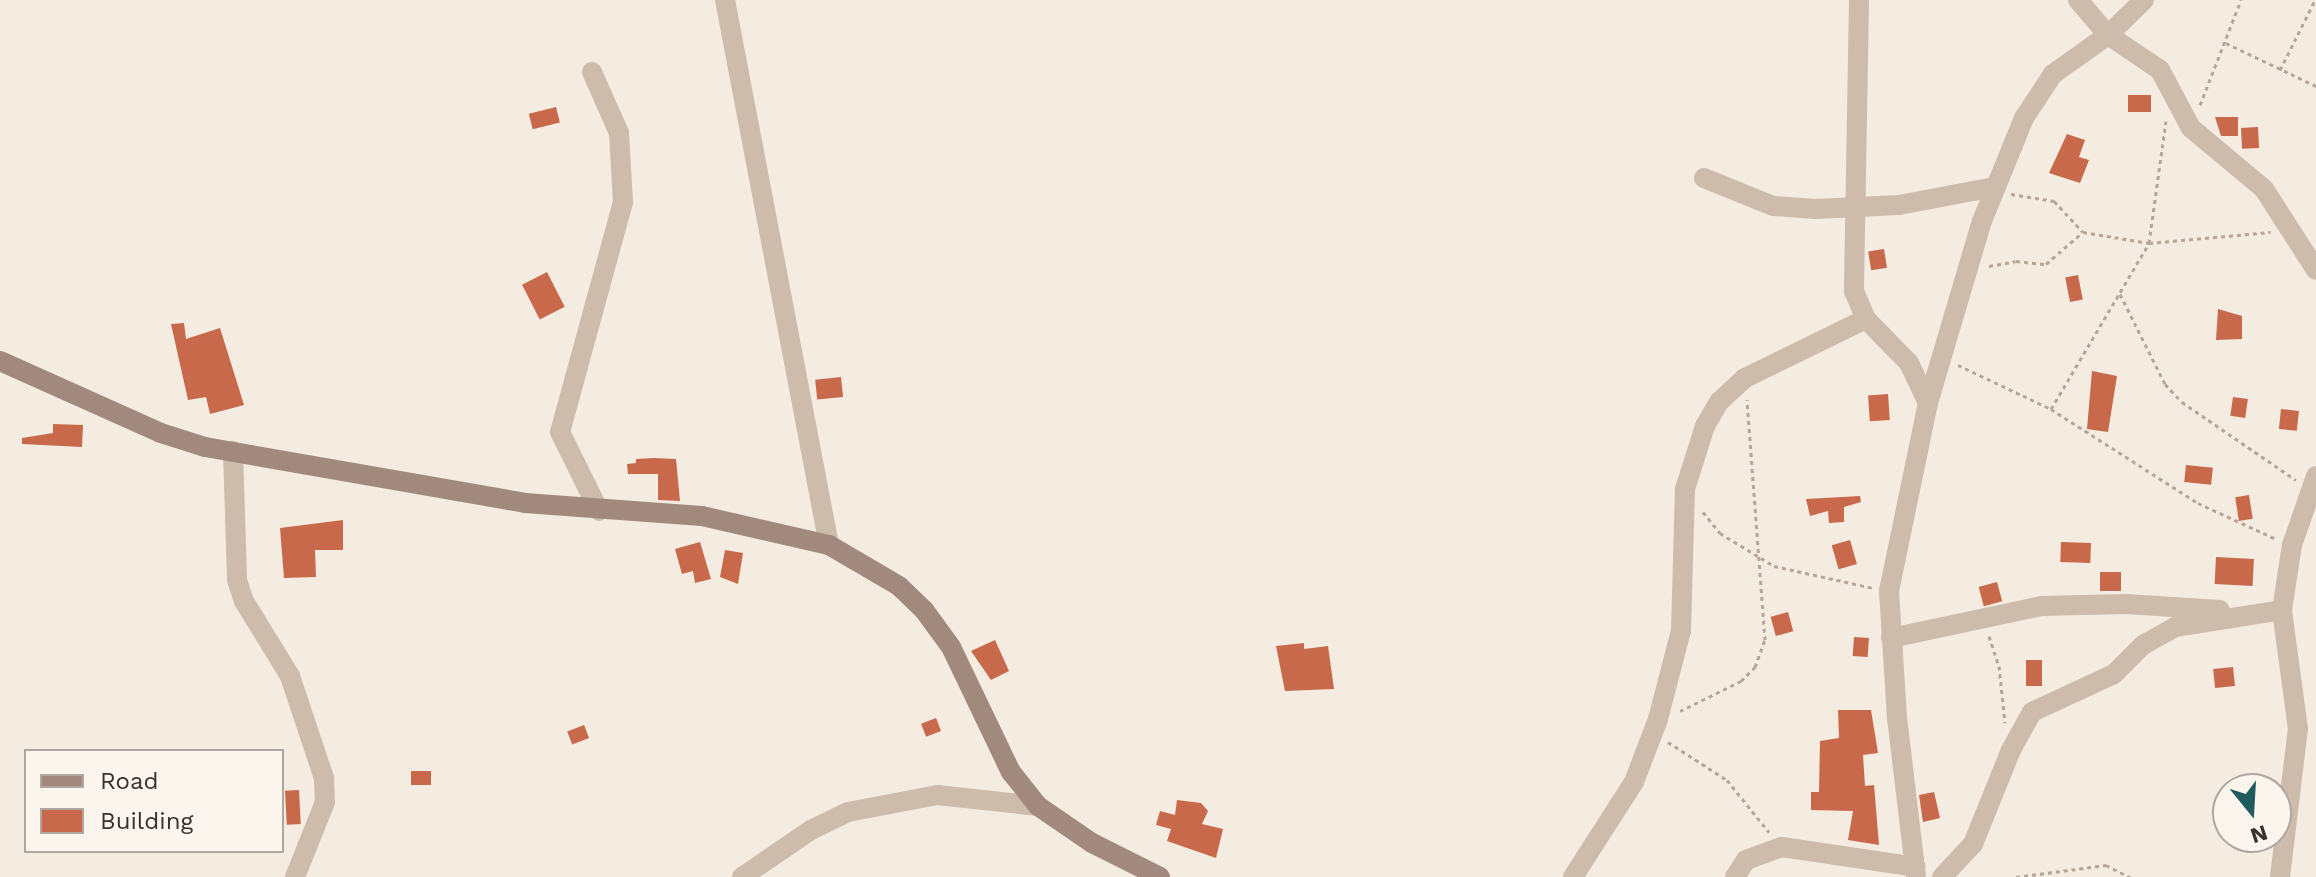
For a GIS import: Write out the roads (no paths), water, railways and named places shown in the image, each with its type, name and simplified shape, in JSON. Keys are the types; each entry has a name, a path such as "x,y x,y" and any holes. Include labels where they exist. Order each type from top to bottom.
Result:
{"street":[{"path":"725,0 829,545"},
{"path":"1859,0 1853,207 1854,291 1866,319 1909,363 1928,403"},
{"path":"2078,0 2108,35 2144,54 2169,85 2191,128 2254,179 2314,254"},
{"path":"1735,877 1746,860 1782,847 1916,872 1891,638 1889,591 1928,403 1992,191 2042,88 2108,35 2144,0"},
{"path":"592,72 619,133 623,202 560,432 599,511"},
{"path":"1704,178 1773,206 1899,205 1992,191"},
{"path":"1573,877 1615,818 1656,726 1681,631 1685,489 1705,426 1719,402 1745,378 1866,319"},
{"path":"0,361 161,433 233,451 599,511 702,516 762,526 829,545 899,586 924,610 951,647 1011,772 1038,806 1092,843 1160,877"},
{"path":"233,451 237,580 244,601 290,676 324,778 325,802 295,877"},
{"path":"2280,877 2298,729 2282,610 2292,545 2313,483"},
{"path":"1891,638 2041,606 2126,604 2240,613"},
{"path":"1942,877 1973,844 2011,750 2032,712 2114,674 2158,635 2197,620 2282,610"},
{"path":"742,877 811,830 848,812 937,795 1038,806"}]}
